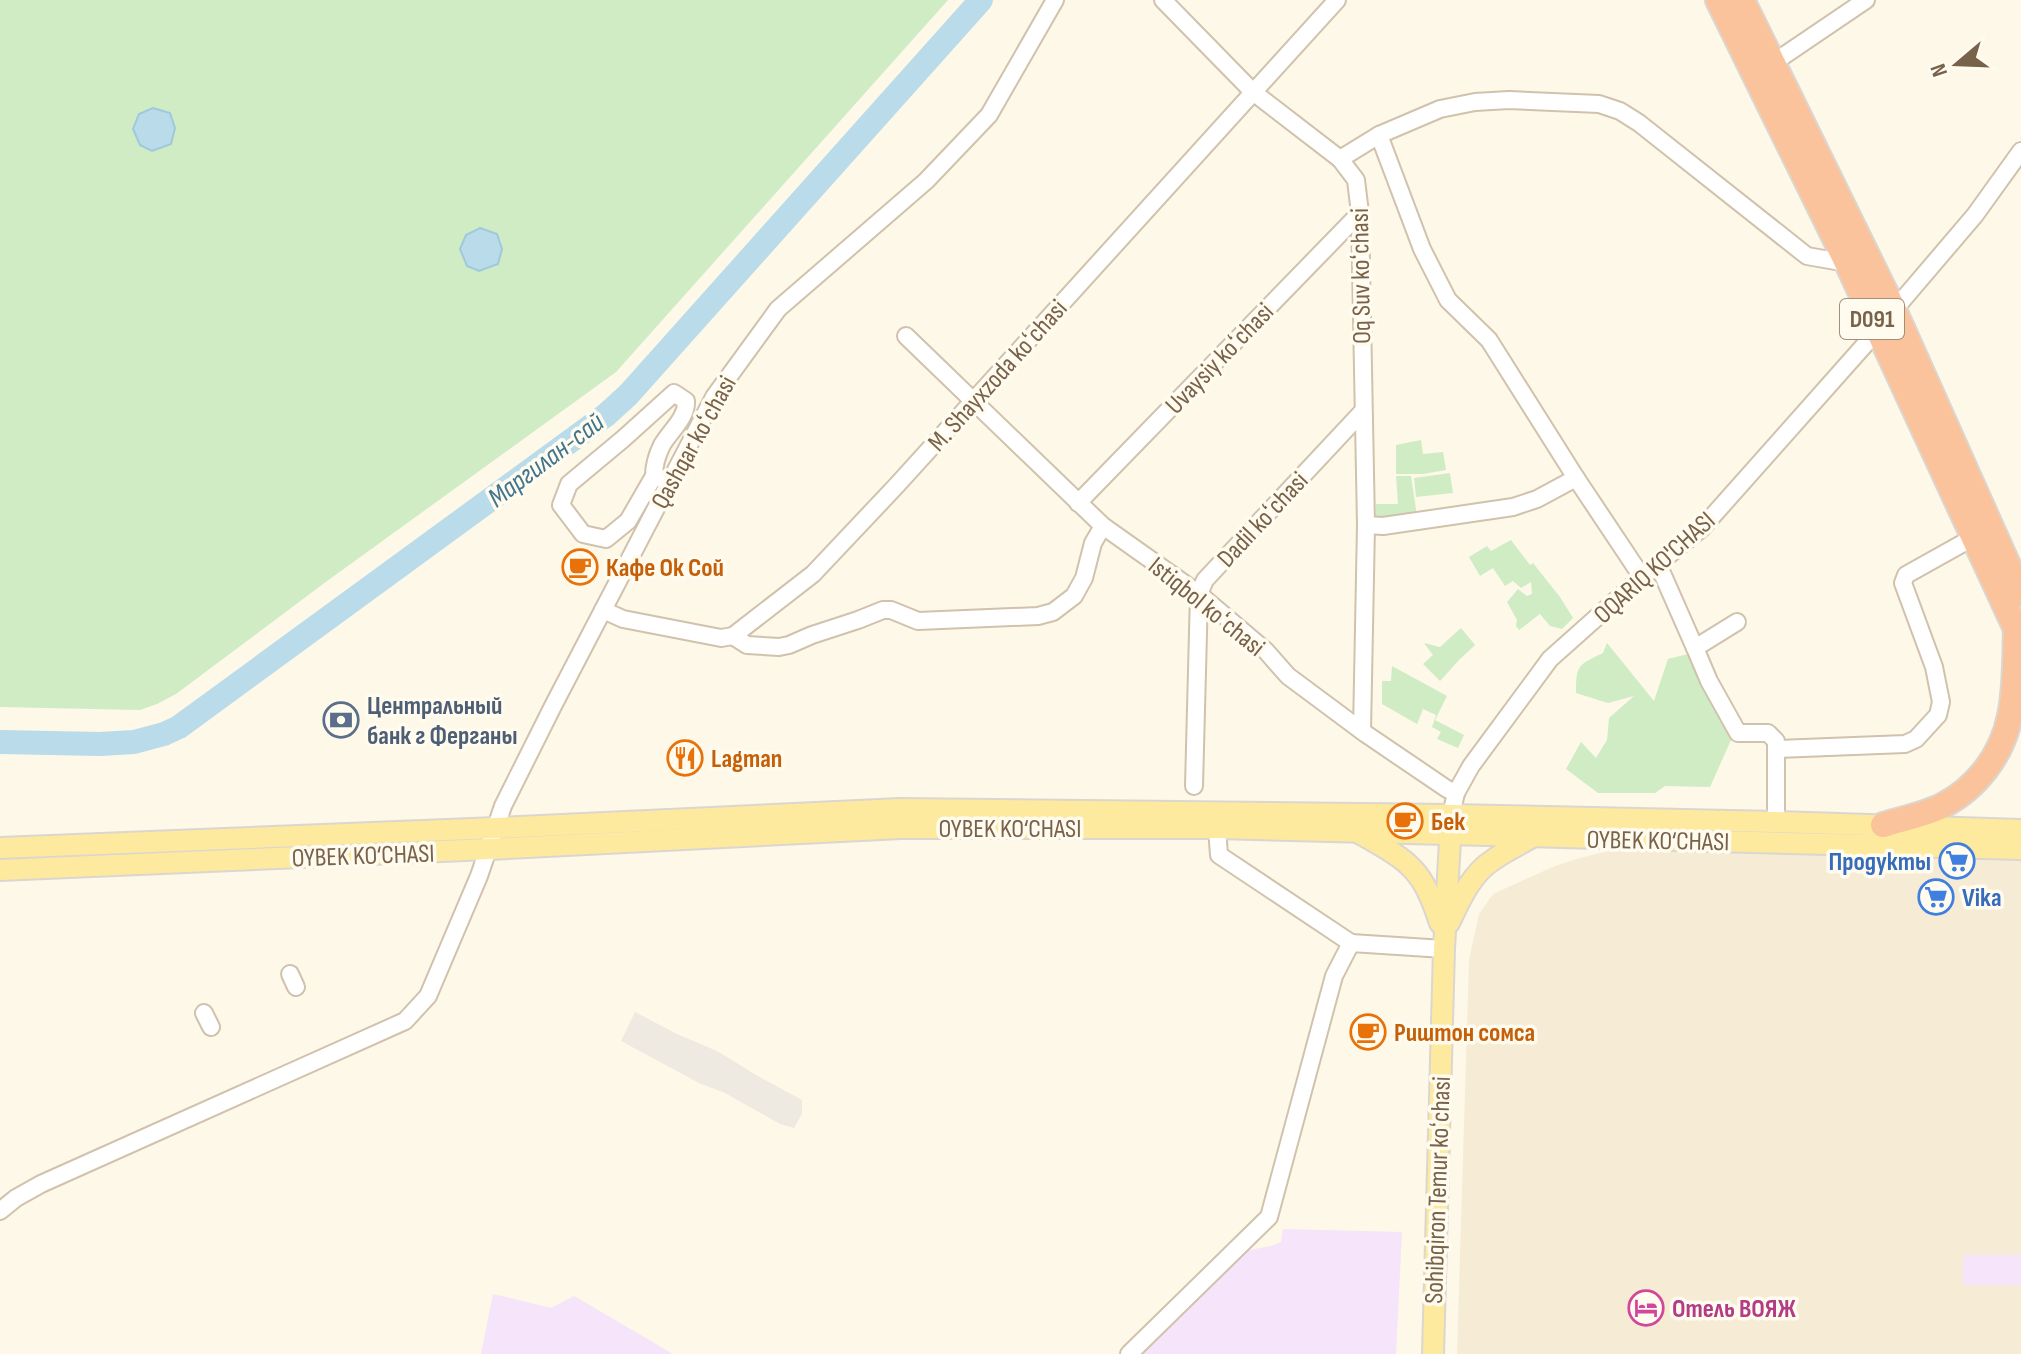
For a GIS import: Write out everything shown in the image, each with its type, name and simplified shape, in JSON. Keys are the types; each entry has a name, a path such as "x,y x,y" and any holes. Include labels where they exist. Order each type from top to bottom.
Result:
{"highway":[{"name":"D091","path":"1718,0 1847,263 2019,635"},
{"name":"D091","path":"1742,0 1894,310 2021,594"},
{"path":"1883,825 1940,807 1969,789 1985,772 2002,740 2010,716 2019,635"}],"main road":[{"name":"OYBEK KO‘CHASI","path":"0,848 900,809 1451,825 1776,822 2021,830"},
{"name":"OYBEK KO‘CHASI","path":"0,870 901,828 1217,828 1359,833 1451,825 1532,837 2021,849"},
{"name":"Sohibqiron Temur koʻchasi","path":"1433,1354 1444,942 1451,825"},
{"path":"1359,833 1400,856 1418,873 1432,900 1444,942"},
{"path":"1444,942 1459,903 1474,878 1490,861 1532,837"}],"street":[{"name":"Qashqar koʻchasi","path":"0,1211 41,1184 405,1021 428,996 489,849 503,806 603,610 662,479 714,397 778,309 926,181 989,115 1055,0"},
{"path":"1163,0 1253,92 1340,159 1379,135 1440,109 1475,102 1509,100 1599,104 1620,111 1639,123 1807,256 1847,263"},
{"name":"M. Shayxzoda koʻchasi","path":"733,636 813,574 1337,0"},
{"path":"1773,63 1866,0"},
{"path":"1379,135 1422,249 1448,300 1489,340 1642,577"},
{"path":"1894,310 1975,215 2021,151"},
{"name":"Oq Suv koʻchasi","path":"1340,159 1356,180 1360,213 1366,525 1362,731"},
{"name":"Uvaysiy koʻchasi","path":"1078,503 1360,213"},
{"name":"OQARIQ KO'CHASI","path":"1451,825 1456,793 1471,766 1550,659 1702,528 1877,331"},
{"name":"Istiqbol koʻchasi","path":"906,336 1103,526 1199,594 1266,651 1288,676 1362,731 1456,793"},
{"path":"674,393 686,401 686,410 661,447 654,465 662,479 628,521 606,539 583,534 561,505 569,484 674,393"},
{"name":"Dadil koʻchasi","path":"1194,786 1199,594 1205,580 1363,411"},
{"path":"1366,525 1383,526 1513,507 1537,499 1576,478"},
{"path":"603,610 623,619 721,638 733,636 747,645 789,645 883,610 918,621 1038,616 1053,612 1074,596 1084,578 1093,543 1103,526"},
{"path":"1777,749 1905,744 1916,739 1938,715 1941,702 1934,667 1903,583 1906,575 1974,537"},
{"path":"1658,564 1709,681 1738,733 1768,733 1776,741 1776,822"},
{"path":"1695,648 1737,622"},
{"path":"1217,828 1219,855 1351,943 1444,942"},
{"path":"1129,1354 1269,1217 1334,976 1351,943"}],"shaded area":[{"path":"1734,848 2021,857 2021,1354 1457,1354 1469,960 1479,914 1493,894 1576,859 1612,850"},
{"path":"635,1012 717,1051 802,1100 802,1114 794,1128 780,1124 621,1041"},
{"path":"1283,1229 1402,1232 1396,1354 1140,1354 1244,1251 1281,1242"},
{"path":"1963,1255 2021,1255 2021,1285 1963,1285"},
{"path":"493,1294 551,1308 574,1296 673,1354 481,1354"}],"green space":[{"path":"0,0 948,0 616,372 176,694 140,710 0,707"},
{"path":"1421,440 1423,454 1443,452 1446,470 1396,474 1396,445"},
{"path":"1450,473 1453,493 1416,497 1414,478"},
{"path":"1396,476 1411,476 1417,516 1376,521 1376,504 1398,504"},
{"path":"1511,540 1530,565 1533,563 1573,618 1562,629 1550,626 1540,614 1519,630 1507,602 1518,589 1527,596 1532,594 1531,582 1521,588 1513,581 1505,586 1493,568 1480,576 1469,557 1487,546 1491,551"},
{"path":"1461,628 1475,645 1440,681 1423,664 1433,655 1424,643 1440,647"},
{"path":"1607,643 1654,701 1668,659 1692,653 1735,731 1710,787 1665,786 1655,793 1598,793 1566,769 1581,742 1596,758 1607,740 1609,718 1634,696 1608,703 1576,693 1580,667 1603,653"},
{"path":"1392,666 1447,696 1435,720 1464,735 1458,748 1437,739 1441,732 1432,727 1436,715 1423,709 1417,724 1382,704 1382,681 1391,681"}],"water":[{"path":"153,108 170,113 175,128 171,144 152,151 140,145 133,129 139,114"},
{"path":"480,228 497,234 502,249 498,264 479,271 467,266 460,249 466,235"}],"waterway":[{"name":"Маргилан-сай","path":"0,742 134,742 179,727 606,415 628,395 981,0"}],"place":[{"name":"Кафе Ок Сой","path":"580,567"},
{"name":"Центральный банк г Ферганы","path":"341,720"},
{"name":"Lagman","path":"685,758"},
{"name":"Бек","path":"1405,821"},
{"name":"Продукты","path":"1957,861"},
{"name":"Vika","path":"1936,897"},
{"name":"Риштон сомса","path":"1368,1032"},
{"name":"Отель ВОЯЖ","path":"1646,1308"}]}
